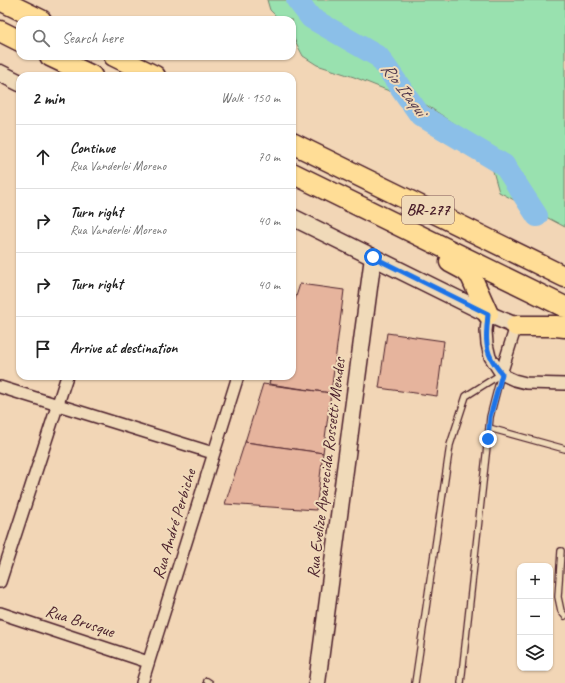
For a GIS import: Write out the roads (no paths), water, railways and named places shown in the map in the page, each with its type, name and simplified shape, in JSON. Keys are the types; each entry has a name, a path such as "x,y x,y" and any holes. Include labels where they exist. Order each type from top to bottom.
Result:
{"highway":[{"path":"0,0 33,16"},
{"path":"0,32 16,39"},
{"path":"58,60 84,72"},
{"path":"122,60 147,72"},
{"name":"BR-277","path":"296,145 565,277"},
{"name":"BR-277","path":"296,175 565,307"},
{"path":"356,205 398,235 465,270 471,276 488,314"},
{"path":"516,326 565,327"}],"street":[{"path":"0,73 16,81"},
{"path":"296,219 488,314 516,326 502,374"},
{"name":"Rua Evelize Aparecida Rossetti Mendes","path":"315,683 373,257"},
{"path":"488,314 486,331 490,357 502,374 514,380 526,383 565,384"},
{"path":"0,582 66,380"},
{"name":"Rua André Perbiche","path":"142,683 237,380"},
{"path":"0,387 214,454"},
{"name":"Rua Brusque","path":"0,613 148,662"}],"lane":[{"path":"461,683 490,417 502,374"},
{"path":"414,683 450,445 466,396 502,374"},
{"path":"489,428 565,449"},
{"path":"561,551 558,597 561,611 565,616"}],"waterway":[{"name":"Rio Itaqui","path":"297,0 311,18 379,57 420,115 504,165 537,216"}]}
